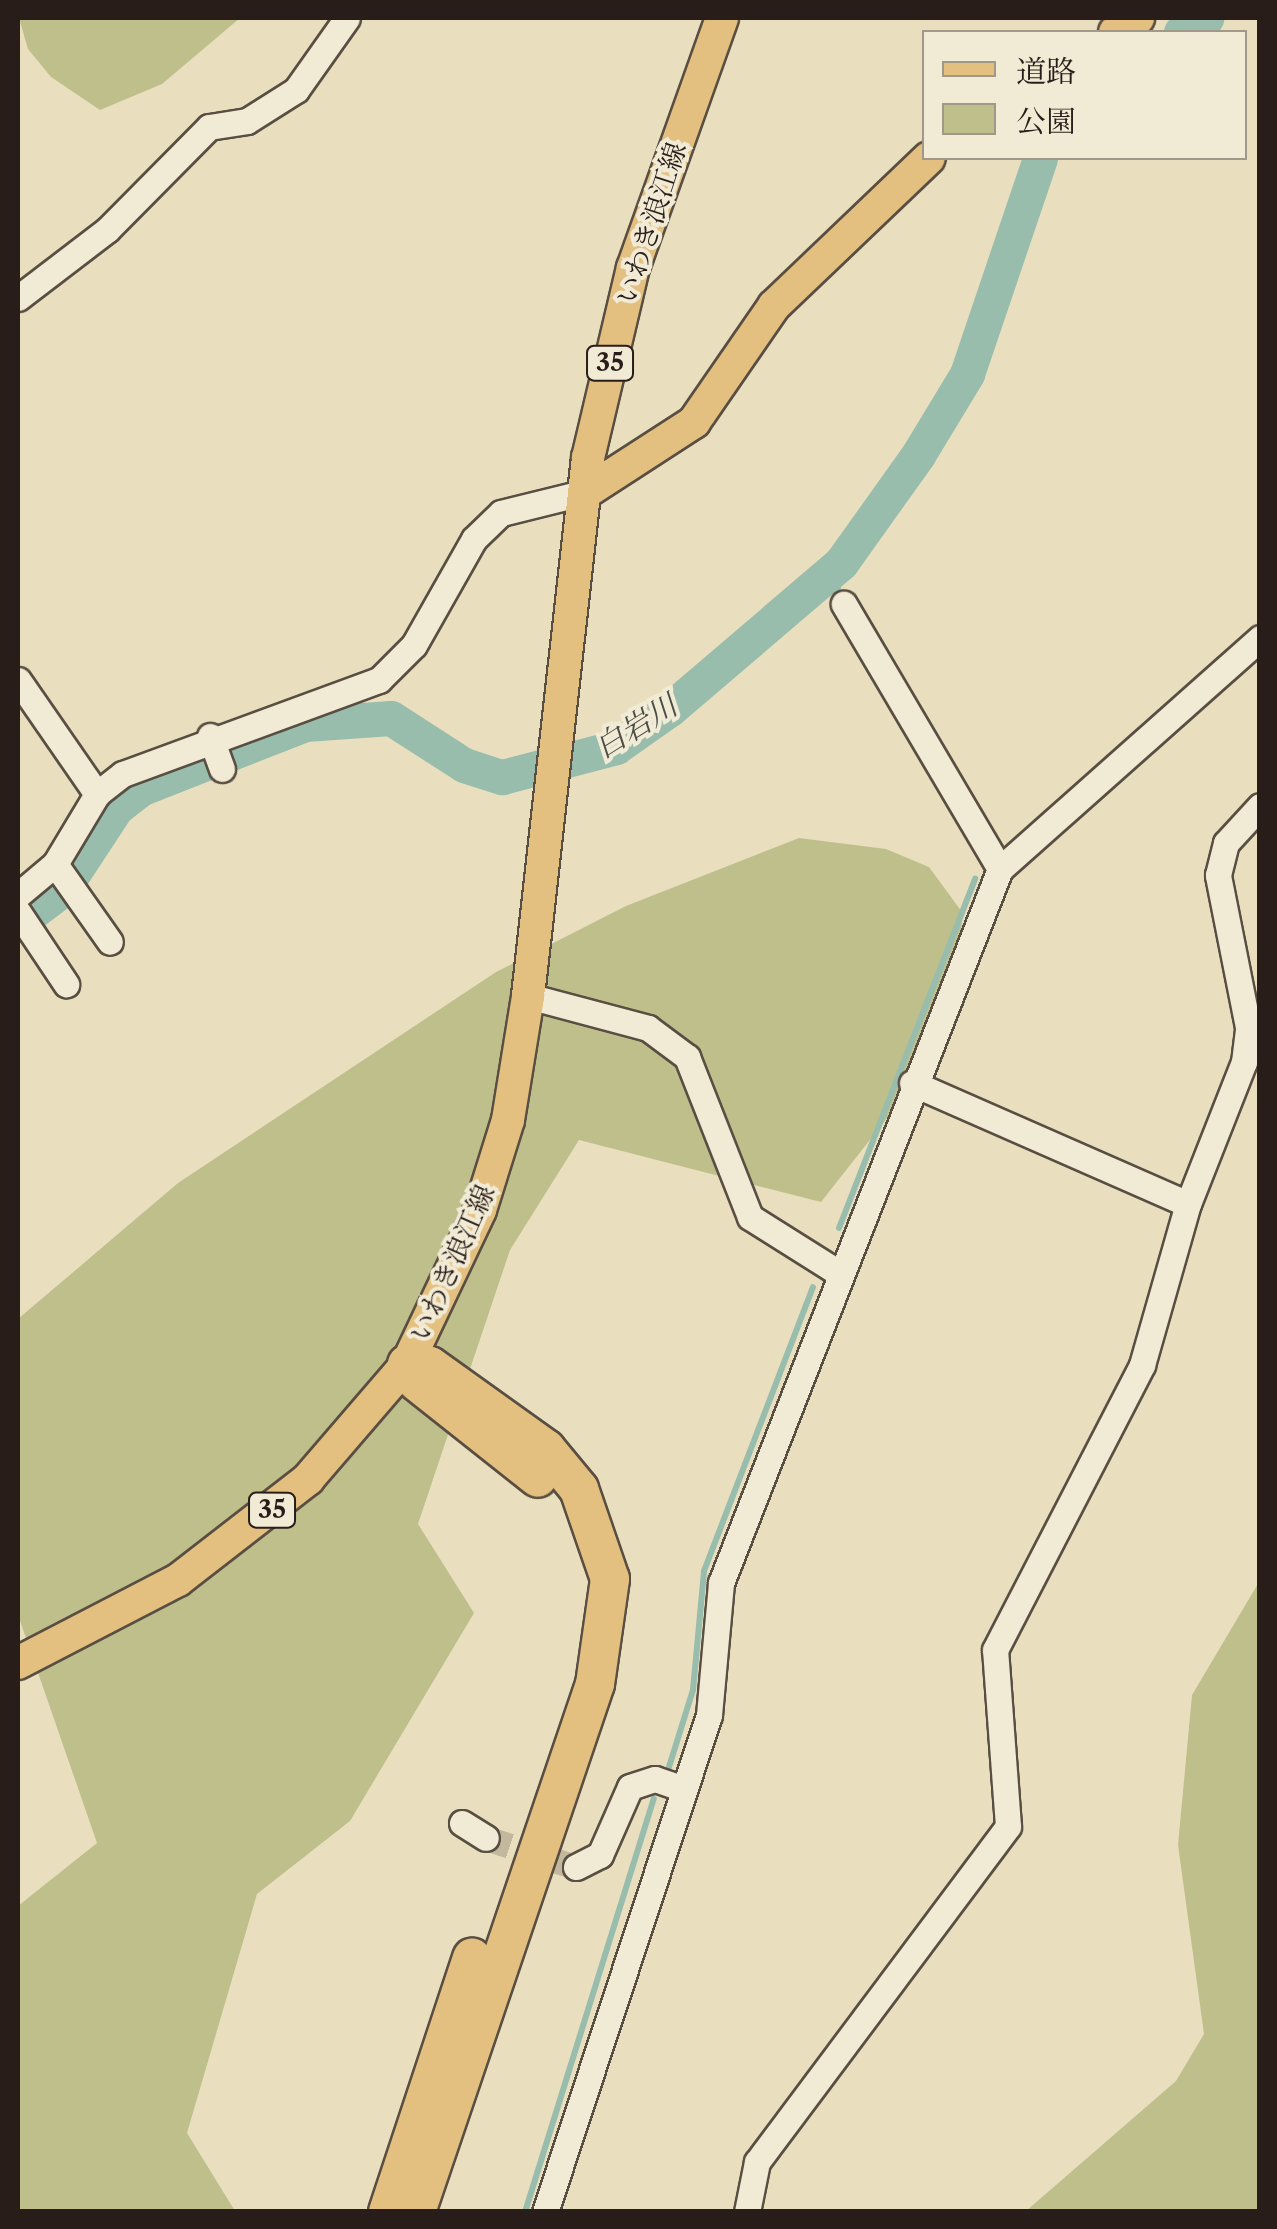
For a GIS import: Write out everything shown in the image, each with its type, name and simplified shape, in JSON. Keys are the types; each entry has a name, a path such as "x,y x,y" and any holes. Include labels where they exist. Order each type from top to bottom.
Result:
{"highway":[{"path":"388,2212 577,1680 590,1582 574,1526 551,1491 419,1386 407,1364"},
{"path":"407,1364 430,1366 546,1449 578,1488 610,1579 594,1684 416,2212"}],"main road":[{"name":"いわき浪江線","path":"18,1663 106,1622 242,1536 308,1478 407,1364 480,1210 508,1120 528,996 544,792 586,492 633,268 722,18"},
{"path":"586,492 694,422 774,306 927,160"}],"street":[{"path":"18,298 106,230 209,127 247,121 296,90 347,18"},
{"path":"18,895 63,874 97,794 216,751 379,680 414,645 474,539 501,513 586,492"},
{"path":"844,604 1000,868"},
{"path":"544,2212 680,1788 710,1715 721,1583 912,1083 1000,868 1260,638"},
{"path":"18,680 97,794"},
{"path":"747,2212 757,2162 1008,1826 995,1650 1142,1365 1188,1204 1244,1062 1248,1027 1218,874 1226,843 1260,806"},
{"path":"63,874 110,942"},
{"path":"22,918 66,984"},
{"path":"528,996 648,1028 687,1057 750,1217 840,1272"},
{"path":"912,1083 1188,1204"},
{"path":"576,1867 600,1855 630,1787 654,1779 680,1788"},
{"path":"462,1823 486,1838"}],"green space":[{"path":"19,18 240,18 162,84 100,110 51,77 28,49"},
{"path":"799,838 886,849 929,867 962,912 960,976 895,1108 821,1202 579,1140 510,1250 418,1524 474,1613 350,1821 257,1894 187,2133 235,2211 18,2211 18,1906 97,1843 18,1615 18,1319 178,1183 496,972 626,906"},
{"path":"1259,1582 1259,2211 1026,2211 1176,2081 1204,2034 1178,1845 1192,1695"}],"waterway":[{"name":"白岩川","path":"1185,30 1206,18"},
{"name":"白岩川","path":"18,923 63,889 116,808 140,789 305,724 391,718 464,765 502,777 616,747 670,709 841,563 918,455 967,374 1039,160"},
{"path":"836,603 841,563"},
{"path":"839,1228 975,879"},
{"path":"669,1767 693,1690 704,1571 813,1287"},
{"path":"525,2212 654,1799"}],"tunnel":[{"path":"486,1838 576,1867"}]}
